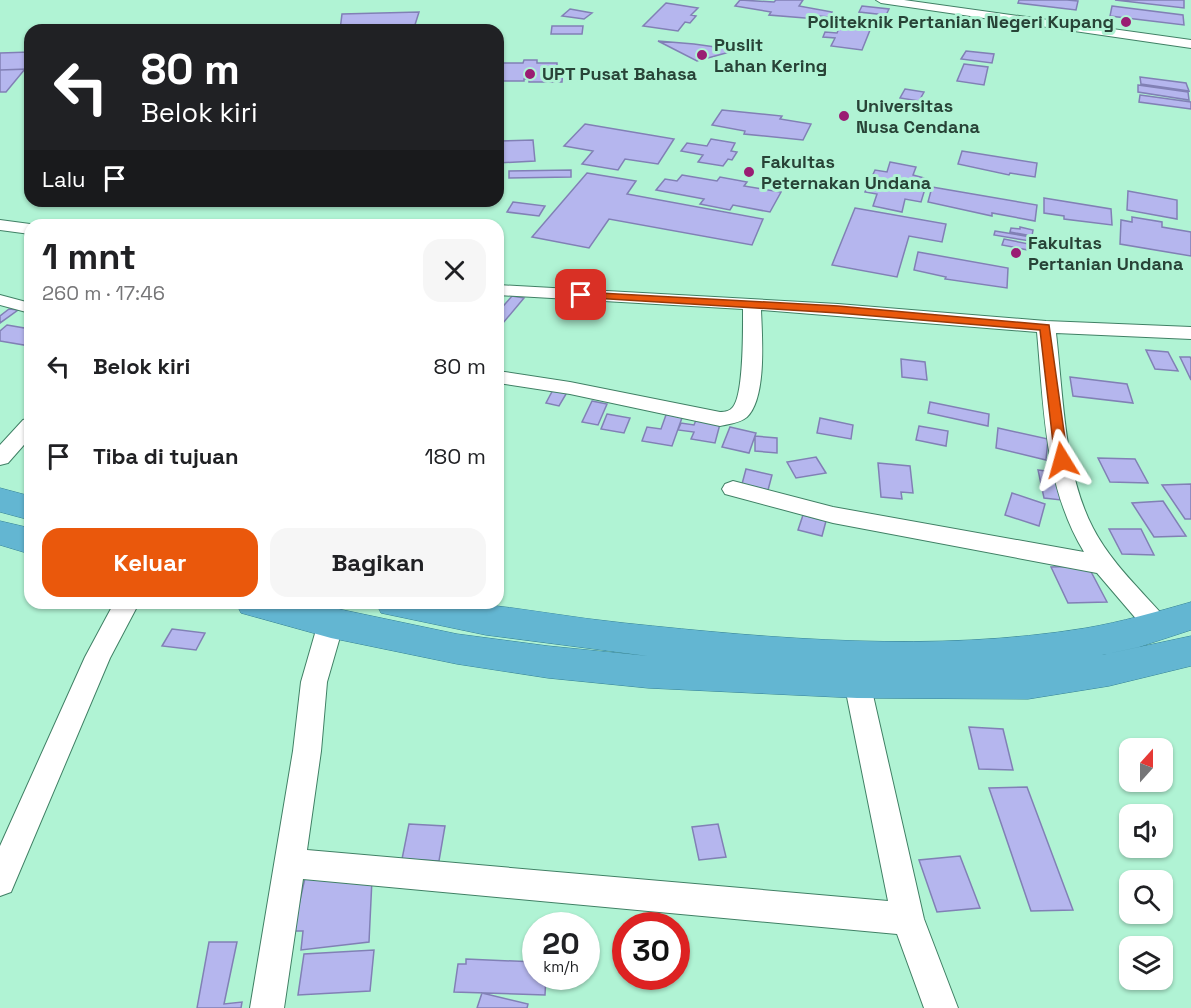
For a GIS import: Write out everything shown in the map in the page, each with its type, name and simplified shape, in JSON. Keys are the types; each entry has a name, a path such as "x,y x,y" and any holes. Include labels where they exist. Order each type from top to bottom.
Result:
{"highway":[{"path":"0,500 23,532"},
{"path":"277,609 331,623 457,649 548,662 648,672 857,682 1028,683 1109,670 1191,651"},
{"path":"427,609 525,627 661,644 831,654 920,656 1010,653 1084,644 1175,622"}],"street":[{"path":"881,0 1191,45"},
{"path":"0,225 24,228"},
{"path":"504,290 838,309 1046,327 1191,333"},
{"path":"0,300 24,306"},
{"path":"504,377 720,419 730,418 740,413 748,397 752,305"},
{"path":"1046,327 1059,449 1068,492 1081,528 1104,565 1175,622"},
{"path":"0,458 24,432"},
{"path":"733,489 832,515 1104,565"},
{"path":"0,881 10,836 124,609"},
{"path":"267,1008 307,751 314,682 331,623"},
{"path":"857,682 908,919 941,1008"},
{"path":"288,863 908,919"}],"building":[{"path":"740,0 774,2 776,0 803,0 799,6 832,12 829,17 819,16 817,19 769,15 771,12 735,6"},
{"path":"1019,0 1078,1 1076,10 1018,3"},
{"path":"1115,0 1184,0 1184,8"},
{"path":"666,3 698,8 691,15 696,16 690,23 685,22 678,31 643,26"},
{"path":"862,6 889,9 886,15 859,12"},
{"path":"1112,6 1183,15 1184,25 1110,16"},
{"path":"570,9 592,13 584,19 562,16"},
{"path":"419,12 415,24 341,24 342,14"},
{"path":"552,26 583,26 582,34 551,34"},
{"path":"840,26 870,30 862,50 831,46 835,38 823,37 825,32 837,33"},
{"name":"Puslit Lahan Kering","path":"658,41 694,44 737,50 697,61"},
{"path":"966,51 994,54 992,63 961,59"},
{"path":"24,52 24,69 0,70 0,53"},
{"name":"UPT Pusat Bahasa","path":"524,60 537,60 537,63 557,63 557,68 563,68 562,82 529,82 529,79 504,81 504,63 523,63"},
{"path":"964,64 988,67 984,85 957,81"},
{"path":"24,69 6,92 0,92 0,70"},
{"path":"1140,77 1186,83 1189,91 1141,84"},
{"path":"1138,85 1188,92 1189,100 1138,92"},
{"path":"905,89 924,92 919,101 900,98"},
{"path":"1140,95 1191,102 1191,109 1139,102"},
{"path":"722,110 782,116 780,119 811,124 803,140 744,134 745,131 712,125"},
{"path":"585,124 674,139 658,164 625,159 618,170 582,164 593,151 564,146"},
{"path":"711,139 735,143 731,151 737,152 732,160 728,159 723,166 698,162 703,155 681,151 687,143 707,146"},
{"path":"533,140 535,161 504,163 504,141"},
{"path":"962,151 1037,163 1035,177 1010,173 1009,175 958,164"},
{"path":"890,162 916,167 913,175 928,179 921,202 905,199 902,212 873,206 877,194 865,192 875,170 887,172"},
{"path":"571,170 571,177 509,178 509,171"},
{"path":"587,173 636,181 627,194 763,219 752,245 609,219 589,248 532,237"},
{"path":"682,175 717,181 720,177 747,182 744,186 781,192 770,212 733,205 730,210 700,204 704,199 656,190 665,179 677,181"},
{"path":"932,187 1037,205 1035,221 992,213 992,216 928,202"},
{"path":"1128,191 1177,200 1177,219 1127,210"},
{"path":"1044,198 1111,209 1112,225 1064,219 1064,216 1044,213"},
{"path":"513,202 545,206 539,216 507,212"},
{"path":"855,208 946,224 942,242 909,236 897,277 832,265"},
{"path":"1132,217 1162,222 1162,227 1191,232 1191,256 1120,244 1121,220 1132,222"},
{"path":"1020,227 1033,230 1032,236 1010,232 1011,228 1020,229"},
{"path":"995,231 1031,237 1030,241 994,235"},
{"path":"1004,239 1029,244 1028,250 1002,245"},
{"path":"918,252 1008,268 1007,288 945,279 946,277 914,270"},
{"path":"512,296 524,298 504,322 504,305"},
{"path":"9,309 18,310 0,323 0,316"},
{"path":"7,325 24,328 24,345 0,341 0,331"},
{"path":"1146,350 1168,352 1178,371 1155,369"},
{"path":"1180,357 1191,359 1191,380"},
{"path":"901,359 925,362 927,380 902,377"},
{"path":"1070,377 1127,384 1133,403 1073,396"},
{"path":"555,386 569,389 559,406 546,403"},
{"path":"592,401 607,404 598,425 582,422"},
{"path":"930,402 989,414 988,426 928,413"},
{"path":"667,412 683,415 672,446 642,441 647,427 661,429"},
{"path":"607,414 630,418 624,433 601,429"},
{"path":"820,418 853,425 851,439 817,433"},
{"path":"696,420 720,424 715,443 691,439 694,432 678,430 681,423 694,425"},
{"path":"919,426 948,431 946,446 916,440"},
{"path":"730,427 756,433 749,453 722,447"},
{"path":"998,428 1048,439 1046,460 996,448"},
{"path":"755,436 777,438 777,453 755,451"},
{"path":"816,457 826,473 796,478 787,462"},
{"path":"1098,458 1135,459 1148,483 1110,482"},
{"path":"878,463 910,466 913,493 901,492 902,499 881,497"},
{"path":"746,469 772,475 768,490 742,484"},
{"path":"1038,470 1054,472 1061,500 1044,498"},
{"path":"1191,484 1191,519 1185,519 1162,485"},
{"path":"1012,493 1045,504 1039,526 1005,515"},
{"path":"1163,501 1186,536 1154,537 1132,503"},
{"path":"803,515 826,521 822,536 798,530"},
{"path":"1109,529 1141,529 1154,555 1122,554"},
{"path":"1088,566 1107,602 1068,603 1051,567"},
{"path":"172,629 205,633 196,650 162,646"},
{"path":"969,727 1003,729 1013,770 979,769"},
{"path":"1027,787 1073,910 1031,911 989,788"},
{"path":"409,824 445,826 439,861 402,859"},
{"path":"718,824 726,857 699,860 692,827"},
{"path":"960,856 980,908 937,912 919,860"},
{"path":"305,878 372,879 369,942 301,950 303,931 293,931"},
{"path":"209,942 237,942 224,1004 242,1002 241,1008 197,1008"},
{"path":"374,950 370,991 298,995 304,954"},
{"path":"466,959 522,961 522,990 545,990 545,995 454,992 458,964 466,964"},
{"path":"482,993 528,1004 527,1008 477,1008"}],"place":[{"name":"Politeknik Pertanian Negeri Kupang","path":"1126,22"},
{"name":"Puslit Lahan Kering","path":"702,55"},
{"name":"UPT Pusat Bahasa","path":"530,74"},
{"name":"Universitas Nusa Cendana","path":"844,116"},
{"name":"Fakultas Peternakan Undana","path":"749,172"},
{"name":"Fakultas Pertanian Undana","path":"1016,253"}],"route":[{"path":"581,295 838,309 1046,327 1062,460"}]}
